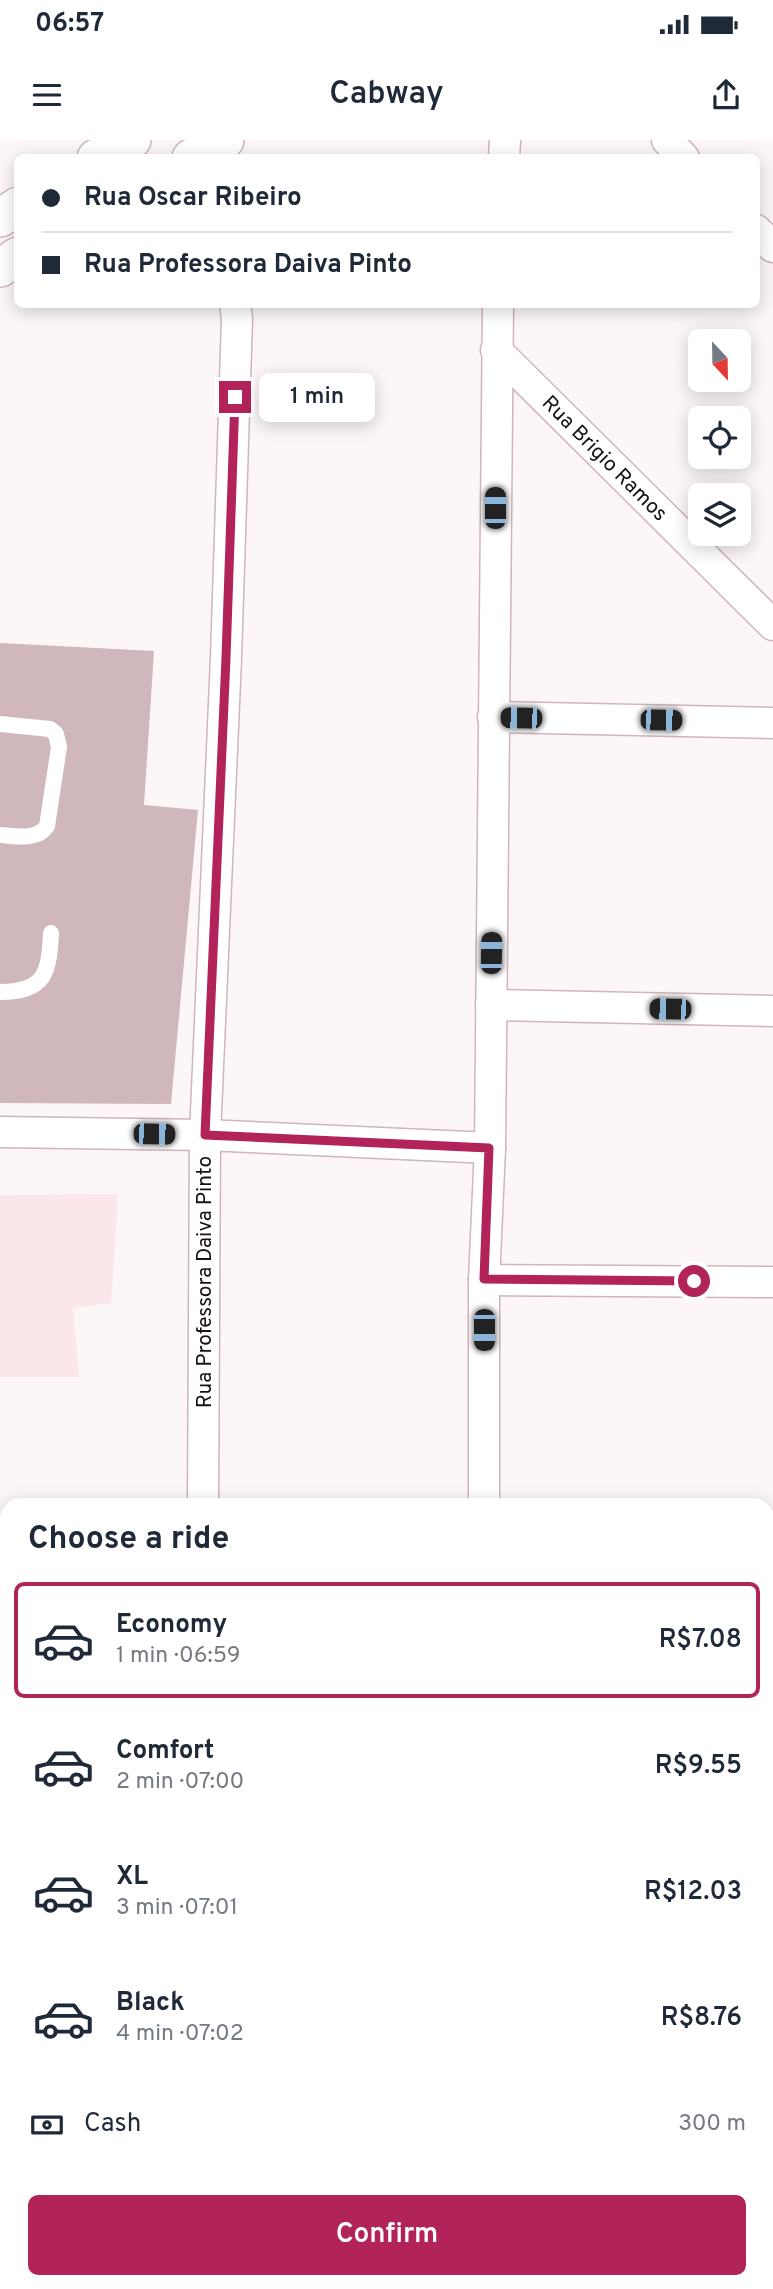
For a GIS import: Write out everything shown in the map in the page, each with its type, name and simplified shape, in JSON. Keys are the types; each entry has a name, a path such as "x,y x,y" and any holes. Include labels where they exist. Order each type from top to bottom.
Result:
{"street":[{"path":"104,154 132,140"},
{"path":"667,140 680,154"},
{"path":"760,234 773,247"},
{"name":"Rua Professora Daiva Pinto","path":"202,1498 205,1135 226,658 236,308"},
{"path":"484,1498 484,1279 489,1148 498,308"},
{"name":"Rua Brigio Ramos","path":"496,350 773,625"},
{"path":"493,717 773,723"},
{"path":"491,1005 773,1012"},
{"path":"0,1132 205,1135 489,1148"},
{"path":"484,1279 773,1282"}],"lane":[{"path":"0,724 50,729 56,734 59,747 47,826 43,832 32,836 0,835"},
{"path":"0,992 24,990 37,983 45,974 49,962 51,933"}],"shaded area":[{"path":"118,1194 111,1303 73,1308 79,1377 0,1377 0,1195"}],"building":[{"path":"0,643 154,651 144,805 198,810 171,1104 0,1103"}],"route":[{"path":"235,397 205,1135 489,1148 484,1279 694,1281"}]}
